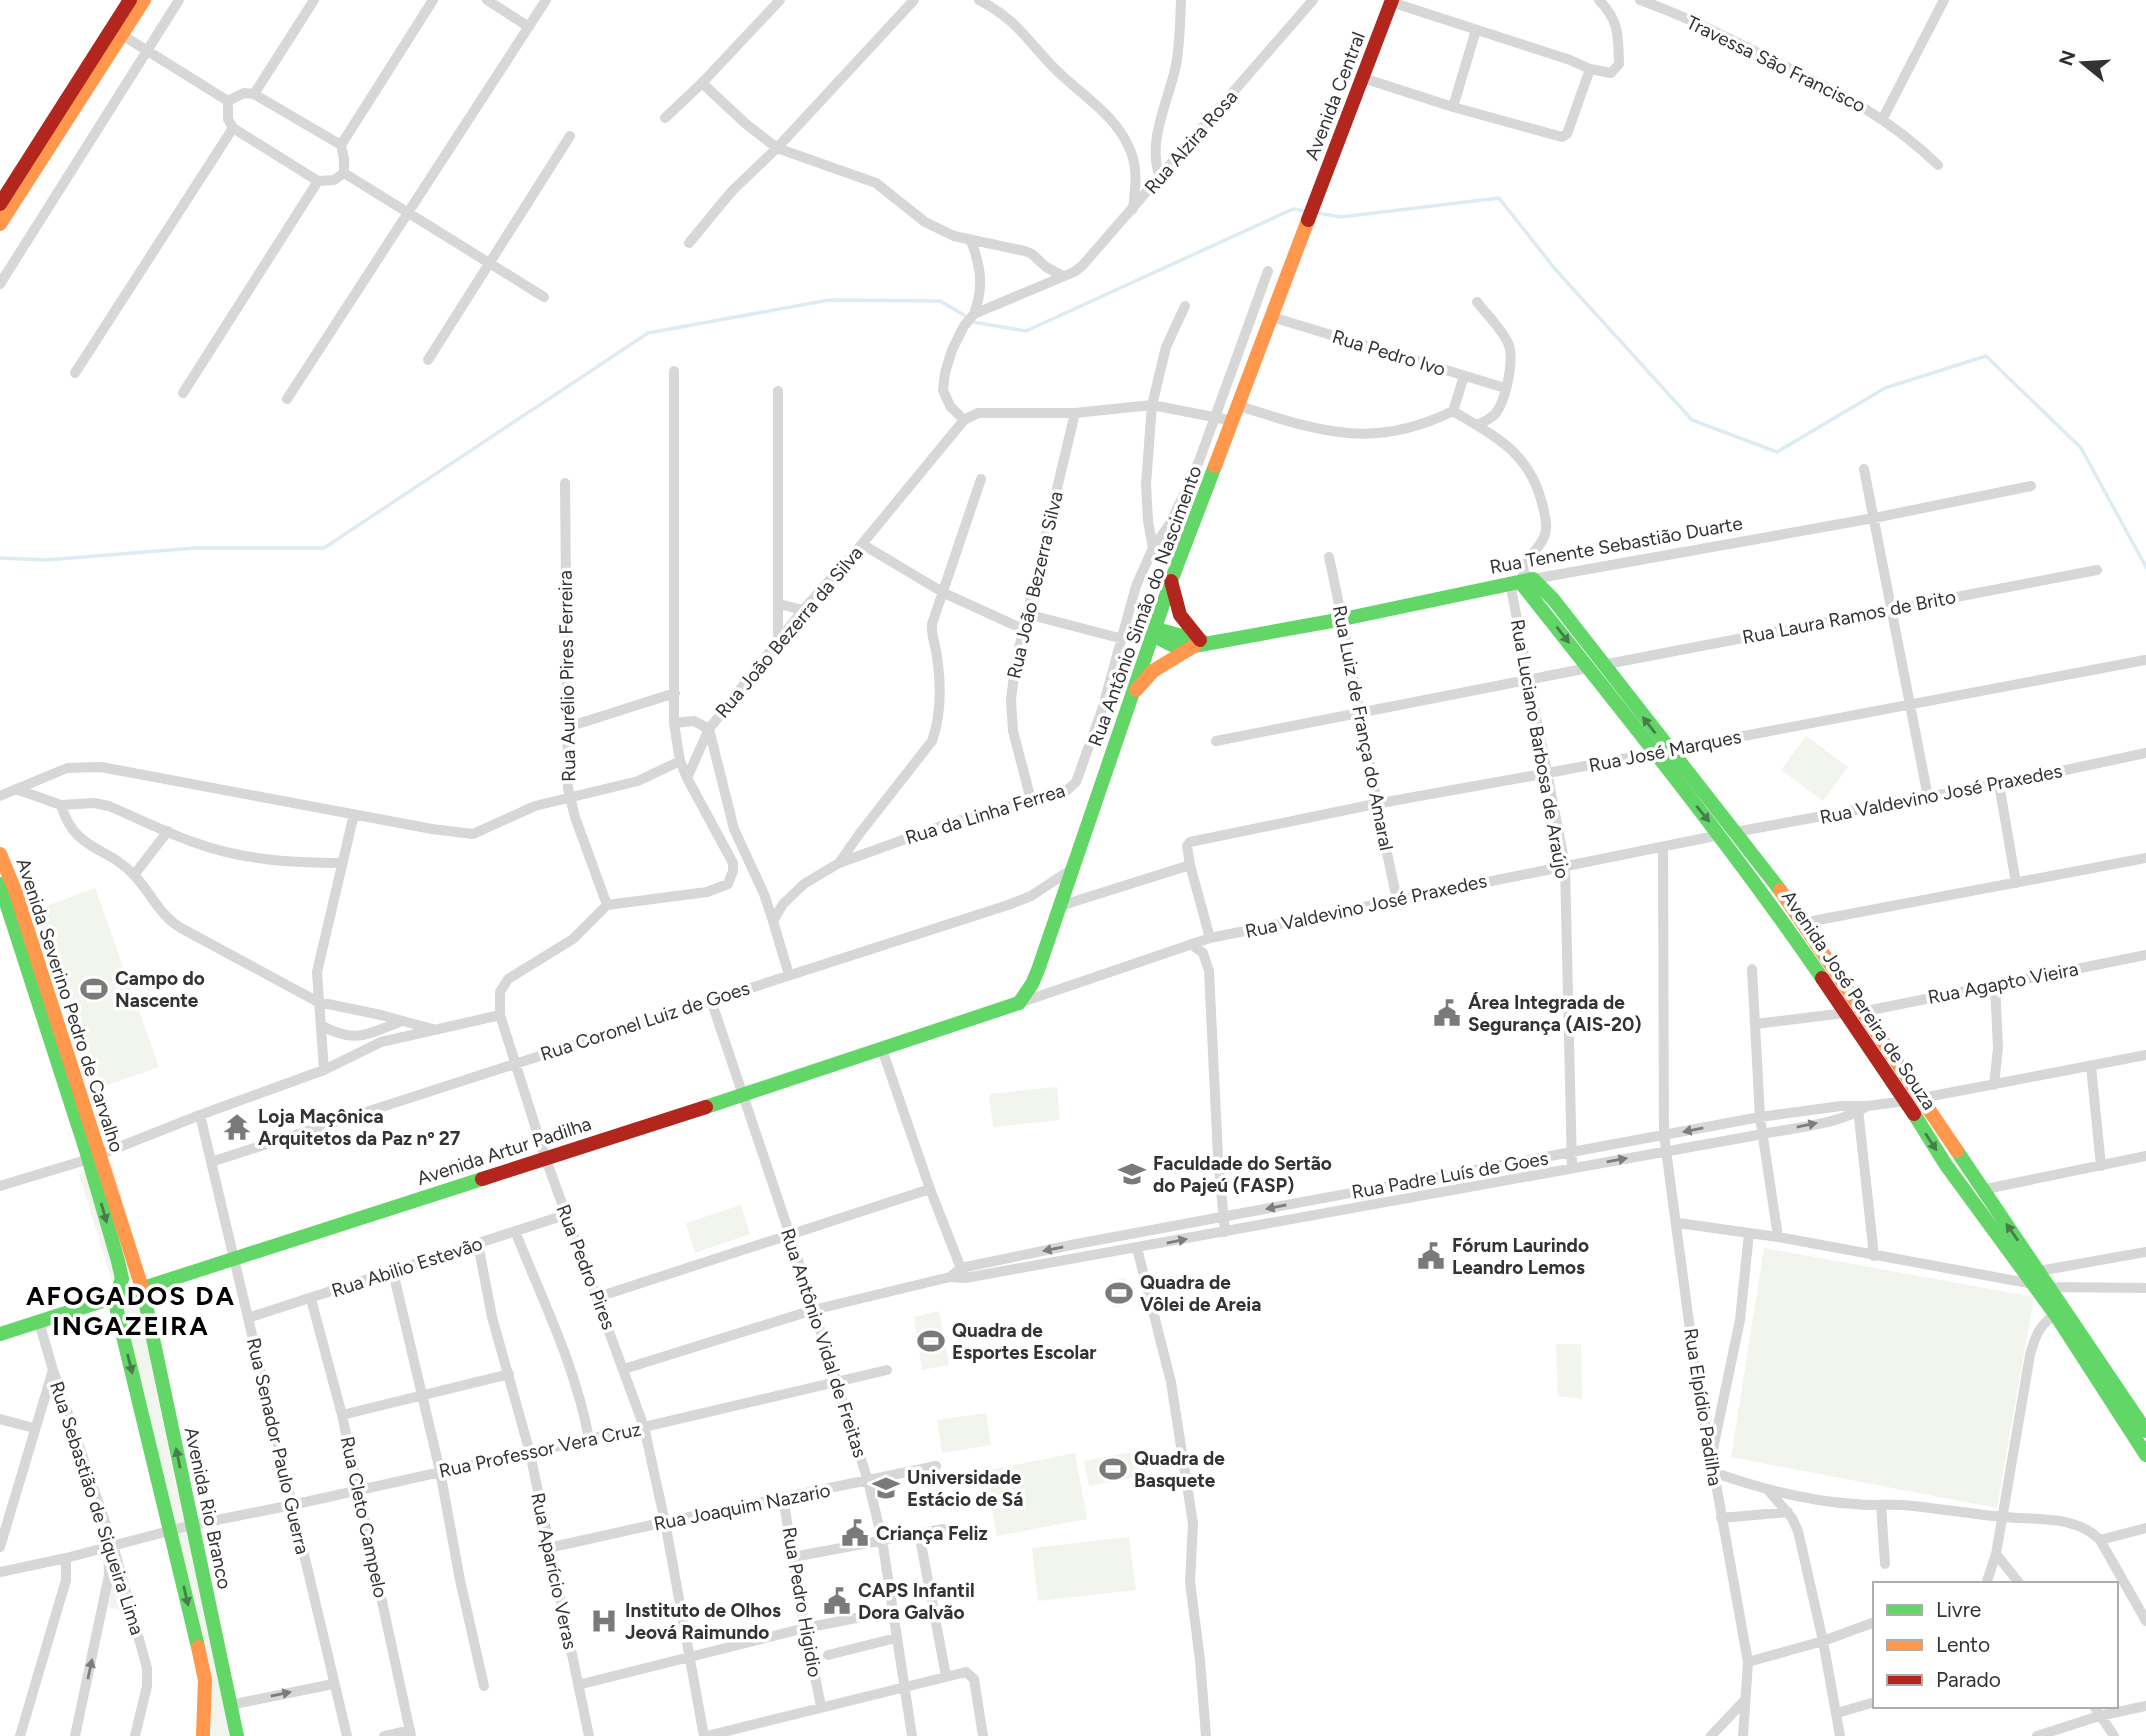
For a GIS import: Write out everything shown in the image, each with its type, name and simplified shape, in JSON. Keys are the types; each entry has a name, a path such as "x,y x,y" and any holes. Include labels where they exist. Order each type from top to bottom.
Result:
{"main road":[{"path":"0,204 130,0"},
{"path":"0,224 144,0"},
{"name":"Avenida Central","path":"1308,222 1391,1"},
{"name":"Rua Antônio Simão do Nascimento","path":"1019,1003 1032,984 1171,581 1308,222"},
{"name":"Rua Tenente Sebastião Duarte","path":"1152,635 1180,647 1343,618 1522,579"},
{"name":"Avenida José Pereira de Souza","path":"1522,579 1549,595 1653,752 1765,895 1845,1013 1981,1190 2041,1281 2146,1455"},
{"path":"1132,694 1153,671 1201,643 1181,615 1171,581"},
{"name":"Avenida José Pereira de Souza","path":"1595,666 1735,832 1802,923 1861,1012 1912,1099 1946,1165 2041,1281"},
{"name":"Avenida Severino Pedro de Carvalho","path":"0,854 16,893 79,1111"},
{"name":"Avenida Severino Pedro de Carvalho","path":"0,884 142,1288"},
{"name":"Avenida Artur Padilha","path":"0,1334 743,1095 1019,1003"},
{"name":"Avenida Severino Pedro de Carvalho","path":"92,1151 121,1272 121,1283 115,1298"},
{"name":"Avenida Rio Branco","path":"142,1288 237,1736"},
{"name":"Avenida Rio Branco","path":"115,1298 205,1681 203,1736"},
{"name":"Avenida José Pereira de Souza","path":"2060,1312 2146,1431"}],"street":[{"path":"0,284 179,0"},
{"path":"254,94 314,0"},
{"path":"344,173 341,145 433,0"},
{"path":"487,0 529,27"},
{"path":"287,399 546,0"},
{"path":"665,118 780,0"},
{"path":"689,243 732,191 777,148 914,0"},
{"path":"979,0 1018,25 1054,67 1108,115 1132,153 1136,170 1133,209"},
{"path":"1160,177 1154,155 1176,66 1181,0"},
{"name":"Rua Alzira Rosa","path":"974,314 1083,266 1313,0"},
{"path":"1391,1 1590,69 1611,73 1619,64 1618,27 1599,0"},
{"name":"Travessa São Francisco","path":"1640,0 1722,35 1854,100 1883,118 1938,165"},
{"path":"1883,118 1944,0"},
{"path":"1453,107 1476,30"},
{"path":"121,35 228,101"},
{"path":"1363,78 1453,107 1562,137 1567,134 1590,69"},
{"path":"702,83 777,148 876,183 925,222 971,241 1025,251 1063,276"},
{"path":"228,101 235,96 254,94 341,145"},
{"path":"228,101 228,119 233,128 317,181 334,180 344,173"},
{"path":"75,373 233,128"},
{"path":"428,360 570,136"},
{"path":"344,173 544,297"},
{"path":"183,393 317,181"},
{"path":"964,420 945,398 944,382 956,340 974,314 981,287 978,260 971,241"},
{"name":"Rua da Linha Ferrea","path":"773,921 783,904 804,884 839,863 947,824 1064,793 1076,782 1102,710 1136,586 1153,548 1183,498 1268,271"},
{"path":"1477,302 1501,331 1511,355 1506,388 1495,414 1477,425"},
{"path":"1153,548 1146,484 1152,405 1166,347 1185,306"},
{"name":"Rua Pedro Ivo","path":"1272,317 1506,388"},
{"path":"0,1186 324,1070 381,1042 500,1015 500,992 511,976 573,939 607,905 707,892 728,884 733,871 729,855 687,778 680,761 674,723 674,371"},
{"path":"1453,411 1464,376"},
{"path":"778,390 778,640"},
{"path":"1075,412 1152,405 1216,415 1234,421"},
{"path":"1239,406 1311,429 1352,434 1412,428 1453,411"},
{"path":"1453,411 1514,451 1532,474 1546,520 1546,531 1526,563 1522,579"},
{"name":"Rua João Bezerra da Silva","path":"687,778 709,729 778,640 862,544 964,420 978,413 1075,412"},
{"name":"Rua João Bezerra Silva","path":"1031,800 1018,754 1011,700 1023,629 1075,412"},
{"path":"1864,470 1928,797"},
{"path":"839,863 932,741 938,718 939,671 932,631 981,479"},
{"name":"Rua Aurélio Pires Ferreira","path":"565,483 568,789 575,817 607,905"},
{"name":"Rua Tenente Sebastião Duarte","path":"1522,579 1874,518 2031,486"},
{"path":"862,544 944,593 1023,629"},
{"name":"Rua Luiz de França do Amaral","path":"1329,557 1343,618 1375,804 1397,899"},
{"name":"Rua Laura Ramos de Brito","path":"1216,741 1527,678 2097,570"},
{"name":"Rua Luciano Barbosa de Araújo","path":"1522,579 1527,678 1565,865 1572,1168"},
{"path":"779,604 803,610"},
{"path":"1027,614 1123,639"},
{"name":"Rua José Marques","path":"1190,865 1187,846 1191,842 1375,804 2145,660"},
{"path":"568,727 675,693"},
{"path":"674,723 694,721 709,729 734,829 764,894 789,975"},
{"name":"Rua Valdevino José Praxedes","path":"1735,832 1999,784 2146,753"},
{"path":"0,796 67,768 101,767 473,834 535,806 638,781 680,761"},
{"path":"1999,784 2016,883"},
{"path":"16,789 61,805 94,803 109,806 194,843 225,851 279,862 342,863"},
{"path":"61,805 66,822 74,833 134,876 170,922 318,1002 436,1030"},
{"path":"324,1070 317,972 354,814"},
{"path":"134,876 168,831"},
{"name":"Rua Valdevino José Praxedes","path":"1019,1003 1210,938 1720,835"},
{"name":"Rua Elpídio Padilha","path":"1663,847 1664,1135 1678,1223 1686,1308 1748,1662 1743,1736"},
{"path":"1802,923 2146,858"},
{"path":"1060,906 1190,865 1210,938"},
{"name":"Rua Coronel Luiz de Goes","path":"211,1162 1008,905 1031,896 1073,869"},
{"path":"1191,944 1203,953 1209,971 1224,1232"},
{"name":"Rua Agapto Vieira","path":"1861,1012 2146,955"},
{"path":"1752,969 1760,1117 1778,1237"},
{"path":"1994,1084 1998,1048 1996,984"},
{"name":"Rua Antônio Vidal de Freitas","path":"711,1000 790,1235 868,1481 882,1539 912,1736"},
{"path":"1755,1024 1845,1013"},
{"name":"Rua Pedro Pires","path":"500,1015 565,1215 598,1297 644,1427 665,1522 705,1736"},
{"path":"322,1026 343,1036 353,1037 402,1021"},
{"path":"624,1369 813,1310 963,1273 930,1189 882,1049"},
{"path":"1874,1256 1861,1107 2146,1055"},
{"path":"2091,1066 2101,1166"},
{"name":"Rua Padre Luís de Goes","path":"963,1273 1222,1217 1760,1117 1861,1107"},
{"name":"Rua Padre Luís de Goes","path":"963,1273 1137,1248 1763,1134 1861,1107"},
{"name":"Rua Senador Paulo Guerra","path":"200,1115 347,1736"},
{"path":"1981,1190 2146,1156"},
{"path":"598,1297 930,1189"},
{"name":"Rua Abilio Estevão","path":"248,1318 565,1215"},
{"path":"1678,1223 2041,1281 2146,1287"},
{"path":"515,1231 565,1356 589,1439"},
{"path":"1711,1458 1740,1320 1749,1233"},
{"name":"Rua Aparício Veras","path":"478,1244 492,1317 530,1453 589,1736"},
{"path":"1137,1248 1171,1382 1193,1524 1189,1582 1200,1660 1206,1736"},
{"path":"2041,1281 2146,1251"},
{"path":"393,1272 440,1471 460,1580 484,1686"},
{"name":"Rua Cleto Campelo","path":"311,1299 342,1415 410,1733"},
{"path":"1987,1582 1996,1554 2030,1354 2039,1328 2060,1312"},
{"name":"Rua Sebastião de Siqueira Lima","path":"39,1322 147,1668 147,1686 135,1736"},
{"path":"0,1547 5,1511 53,1370"},
{"name":"Rua Professor Vera Cruz","path":"0,1572 66,1558 170,1530 530,1453 887,1370"},
{"path":"342,1415 509,1374"},
{"path":"0,1419 34,1428"},
{"name":"Rua Joaquim Nazario","path":"548,1548 936,1466"},
{"path":"1713,1472 1767,1489 1826,1501 2044,1519 2070,1524 2093,1533 2101,1541 2146,1621"},
{"path":"1767,1489 1788,1512 1798,1531 1823,1641 1840,1736"},
{"name":"Rua Pedro Higidio","path":"783,1498 821,1706"},
{"path":"1881,1505 1885,1564"},
{"path":"1721,1518 1788,1512"},
{"path":"2101,1541 2146,1528"},
{"path":"793,1557 943,1529"},
{"path":"919,1534 946,1676"},
{"path":"75,1736 108,1576 111,1546"},
{"path":"1996,1554 2018,1582"},
{"path":"20,1736 66,1580 66,1558"},
{"path":"578,1685 805,1628 892,1611"},
{"path":"1748,1662 1823,1641 1873,1623"},
{"path":"828,1655 896,1638"},
{"path":"705,1736 966,1672 974,1679 983,1736"},
{"path":"230,1705 333,1684"},
{"path":"1711,1736 1745,1700"},
{"path":"1837,1713 1873,1703"},
{"path":"2037,1736 2099,1716 2146,1706"},
{"path":"2095,1708 2114,1736"},
{"path":"384,1736 410,1733"}],"shaded area":[{"path":"1806,736 1848,767 1823,801 1781,770"},
{"name":"Campo do Nascente","path":"95,888 159,1067 93,1090 30,912"},
{"path":"1057,1087 1060,1120 993,1127 989,1094"},
{"path":"112,1163 145,1277 113,1284 79,1174"},
{"path":"741,1205 750,1234 695,1253 686,1223"},
{"path":"1764,1248 2034,1297 1997,1508 1731,1457"},
{"name":"Quadra de Vôlei de Areia","path":"1125,1278 1129,1305 1113,1308 1109,1281"},
{"path":"138,1298 172,1469 233,1736 212,1736 209,1670 121,1303"},
{"name":"Quadra de Esportes Escolar","path":"939,1311 949,1365 922,1370 914,1317"},
{"path":"1556,1344 1581,1344 1582,1399 1558,1396"},
{"path":"986,1413 991,1445 942,1453 937,1420"},
{"name":"Quadra de Basquete","path":"1139,1451 1142,1476 1089,1486 1084,1461"},
{"path":"1075,1453 1087,1519 997,1536 985,1471"},
{"path":"1129,1537 1136,1590 1038,1601 1032,1548"},
{"path":"115,1570 127,1612 108,1607"}],"waterway":[{"path":"1317,213 1341,217 1499,198 1555,269 1692,420 1777,452 1885,388 1986,356 2081,448 2146,567"},
{"path":"973,322 1026,331 1293,209 1306,211"},
{"path":"0,558 46,560 195,548 324,548 648,333 829,300 940,301 964,315"}],"traffic: fast":[{"path":"706,1107 1019,1003 1038,970 1171,581 1215,466"},
{"path":"1152,635 1172,645 1194,646 1343,619 1533,579 1553,599 1780,890"},
{"path":"1520,582 1712,827 1822,978"},
{"path":"1152,635 1164,631 1204,642"},
{"path":"0,884 85,1147 118,1261 122,1279 115,1298 117,1311 198,1647"},
{"path":"1914,1114 1946,1165 2055,1314 2146,1455"},
{"path":"1957,1151 2146,1431"},
{"path":"0,1334 482,1179"},
{"path":"143,1291 237,1736"}],"traffic: slow":[{"path":"0,224 144,0"},
{"path":"1215,466 1308,220"},
{"path":"1136,690 1153,671 1194,646"},
{"path":"0,854 16,893 143,1291"},
{"path":"1780,890 1957,1151"},
{"path":"198,1647 205,1680 203,1736"}],"traffic: jam":[{"path":"0,204 130,0"},
{"path":"1308,220 1392,0"},
{"path":"1171,581 1180,615 1200,640"},
{"path":"1822,978 1914,1114"},
{"path":"482,1179 706,1107"}],"place":[{"name":"Campo do Nascente","path":"94,989"},
{"name":"Área Integrada de Segurança (AIS-20)","path":"1447,1013"},
{"name":"Loja Maçônica Arquitetos da Paz nº 27","path":"237,1127"},
{"name":"Faculdade do Sertão do Pajeú (FASP)","path":"1132,1174"},
{"name":"Fórum Laurindo Leandro Lemos","path":"1431,1256"},
{"name":"Quadra de Vôlei de Areia","path":"1119,1293"},
{"name":"Quadra de Esportes Escolar","path":"931,1341"},
{"name":"Quadra de Basquete","path":"1113,1469"},
{"name":"Universidade Estácio de Sá","path":"886,1488"},
{"name":"Criança Feliz","path":"855,1533"},
{"name":"CAPS Infantil Dora Galvão","path":"837,1601"},
{"name":"Instituto de Olhos Jeová Raimundo","path":"604,1621"}],"district":[{"name":"AFOGADOS DA INGAZEIRA","path":"131,1311"}]}
